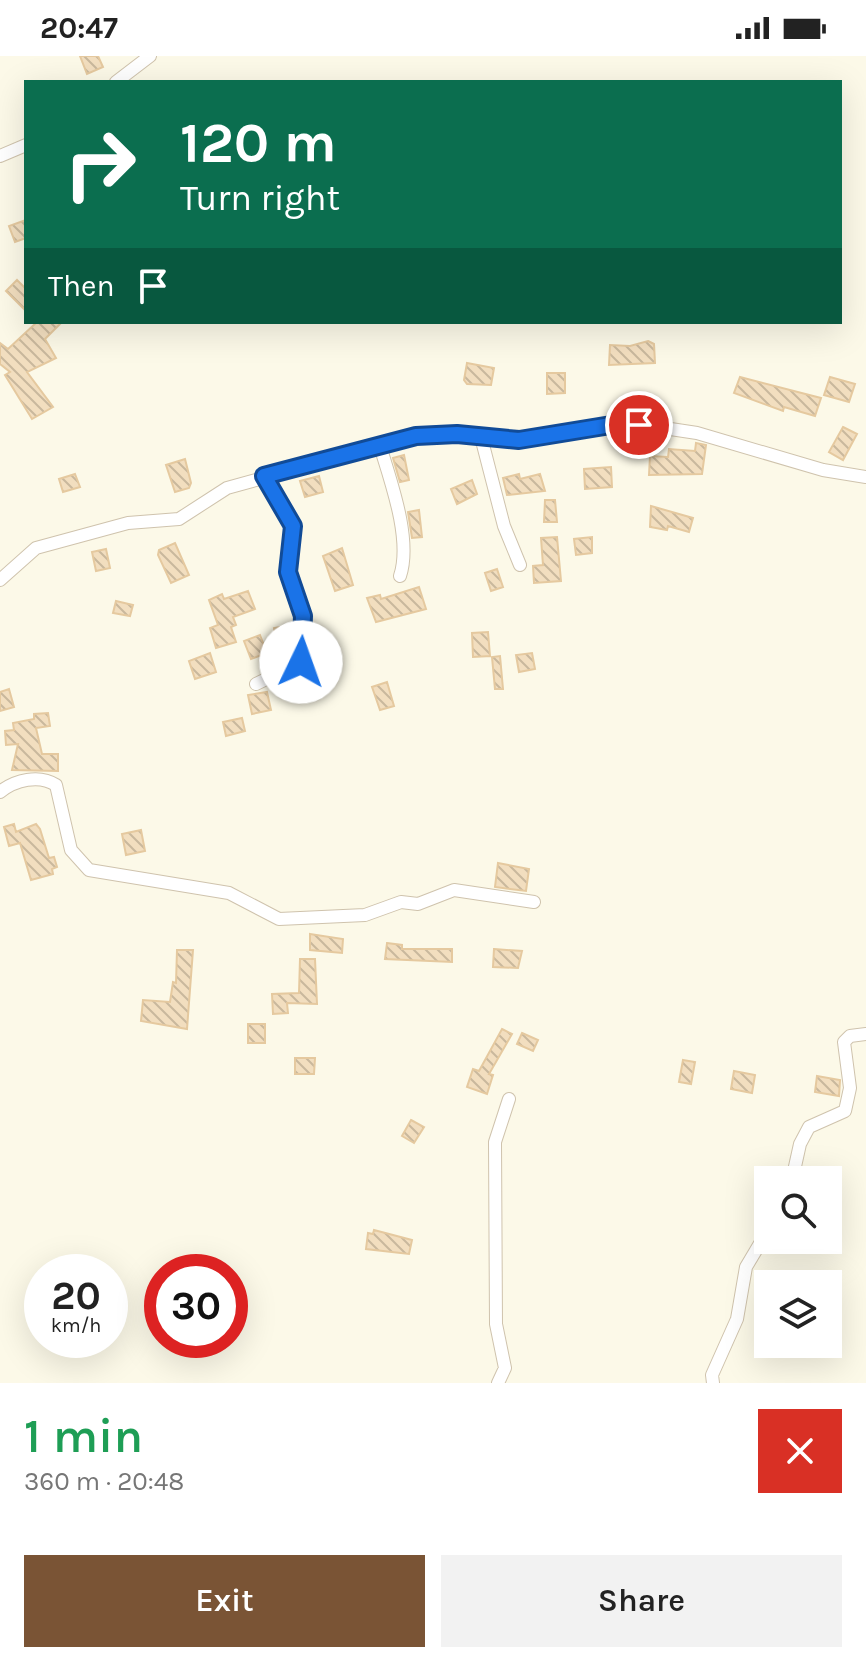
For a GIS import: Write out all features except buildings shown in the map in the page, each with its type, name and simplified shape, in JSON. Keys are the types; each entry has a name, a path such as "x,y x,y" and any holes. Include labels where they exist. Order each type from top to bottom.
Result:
{"street":[{"path":"119,80 150,56"},
{"path":"0,156 24,146"},
{"path":"0,580 36,548 118,525 179,519 227,488 416,436 457,434 519,440 611,425 664,428 697,433 823,470 866,477"},
{"path":"481,437 504,526 520,565"},
{"path":"380,446 402,531 403,566 400,576"},
{"path":"256,684 301,662 304,651 303,616 288,572 293,526 264,476"},
{"path":"0,792 10,783 28,780 44,779 56,785 71,850 89,870 229,893 279,919 365,915 401,902 418,904 454,890 534,902"},
{"path":"795,1166 803,1135 809,1127 845,1111 850,1099 844,1042 850,1036 866,1034"},
{"path":"498,1383 505,1368 496,1324 495,1142 509,1099"},
{"path":"713,1383 712,1375 740,1310 746,1267 754,1254"}],"route":[{"path":"301,662 304,651 303,616 298,593 288,572 293,526 264,476 416,436 457,434 519,440 611,425 639,425"}]}
